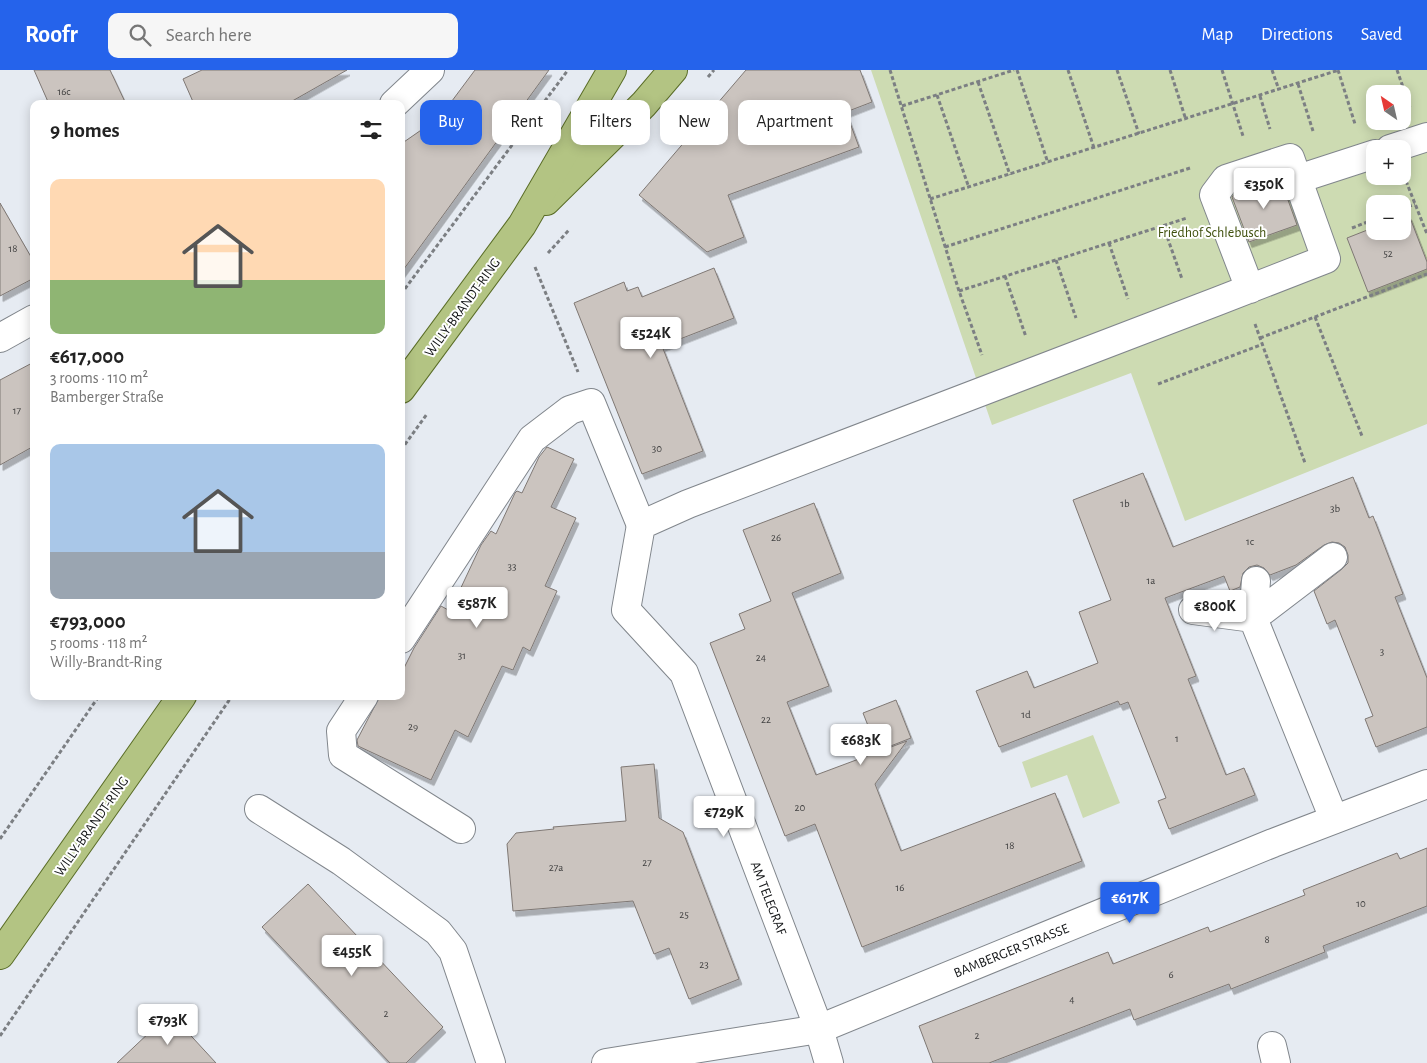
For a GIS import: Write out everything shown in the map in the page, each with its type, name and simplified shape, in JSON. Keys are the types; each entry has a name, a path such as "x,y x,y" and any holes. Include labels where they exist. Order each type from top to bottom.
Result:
{"main road":[{"name":"WILLY-BRANDT-RING","path":"405,384 522,225 612,70"},
{"name":"WILLY-BRANDT-RING","path":"522,225 644,104 673,70"},
{"name":"WILLY-BRANDT-RING","path":"0,955 179,700"}],"street":[{"path":"398,100 430,70"},
{"path":"1411,142 1427,137"},
{"path":"1298,180 1366,157"},
{"path":"405,633 532,439 570,410 591,403 641,525 688,504 1036,369 1247,290 1326,259 1290,158 1226,179 1214,195 1247,290"},
{"path":"0,338 30,321"},
{"name":"AM TELEGRAF","path":"641,525 626,610 684,673 819,1029 829,1063"},
{"path":"1193,610 1252,618 1333,557"},
{"path":"1256,581 1252,618 1334,820"},
{"path":"361,700 341,731 343,754 461,829"},
{"name":"BAMBERGER STRASSE","path":"606,1063 819,1029 1427,784"},
{"path":"258,809 341,861 438,932 453,951 491,1063"}],"path":[{"path":"405,289 568,70"},
{"path":"701,85 714,70"},
{"path":"890,70 959,291 993,386"},
{"path":"902,106 1015,70 1048,163"},
{"path":"1068,70 1094,148"},
{"path":"1117,70 1139,134"},
{"path":"1170,70 1186,120"},
{"path":"1222,70 1254,170"},
{"path":"1272,70 1279,90"},
{"path":"930,199 1186,120 1339,70 1371,140"},
{"path":"978,82 1010,175"},
{"path":"1298,84 1326,170"},
{"path":"937,95 969,188"},
{"path":"945,247 1191,168"},
{"path":"1408,185 1427,234"},
{"path":"1411,206 1415,204"},
{"path":"959,291 1219,207"},
{"path":"529,275 575,223"},
{"path":"1163,225 1193,310"},
{"path":"1109,243 1139,330"},
{"path":"1056,260 1087,350"},
{"path":"535,267 591,403"},
{"path":"1260,338 1427,274"},
{"path":"1005,276 1036,369"},
{"path":"1247,290 1260,338 1305,463"},
{"path":"1315,317 1362,436"},
{"path":"1158,384 1263,344"},
{"path":"405,444 430,410"},
{"path":"0,839 97,700"},
{"path":"0,1036 229,700"}],"green space":[{"name":"Friedhof Schlebusch","path":"871,70 1427,70 1427,424 1185,521 1131,373 992,425"},
{"path":"1093,735 1120,803 1083,818 1067,775 1031,788 1022,762"}],"building":[{"path":"34,70 110,70 124,100 47,100"},
{"path":"202,70 347,70 294,100 192,100 183,79"},
{"path":"475,70 549,70 527,100 492,100 492,145 494,145 405,268 405,141 420,131 420,145 482,145 482,100 453,100"},
{"path":"746,70 860,70 872,102 851,110 851,100 738,100 738,145 851,145 851,125 859,147 728,195 744,237 707,252 639,195 682,145 728,145 728,100 720,100"},
{"path":"1280,178 1297,225 1249,242 1232,197 1236,192"},
{"path":"0,203 30,255 30,280 0,296"},
{"path":"1411,220 1427,262 1427,269 1368,292 1347,238 1366,231 1366,240 1411,240"},
{"path":"714,268 734,318 662,346 703,451 642,474 574,303 624,282 627,291 638,287 642,297"},
{"path":"30,364 30,448 0,465 0,380"},
{"path":"547,447 574,459 551,507 576,518 545,586 557,591 530,651 523,647 513,670 502,666 468,737 455,730 431,780 358,746 357,740 378,700 405,700 405,666 414,648 441,606 450,611 481,545 491,531 496,534 515,493 517,491 522,493 539,457"},
{"path":"1143,473 1173,547 1353,477 1369,518 1373,516 1403,594 1395,597 1427,678 1427,727 1376,747 1365,719 1373,716 1335,620 1327,624 1314,591 1348,563 1345,547 1339,543 1332,542 1324,545 1296,565 1270,575 1264,568 1257,565 1249,567 1243,573 1240,587 1230,591 1224,576 1165,598 1196,676 1188,679 1226,775 1244,768 1255,795 1169,829 1158,801 1166,798 1128,702 1120,705 1118,701 999,747 976,691 1027,671 1034,688 1098,663 1079,612 1111,600 1073,500"},
{"path":"814,503 841,573 792,593 829,686 787,702 816,775 907,741 875,784 901,851 1055,793 1082,861 862,947 815,824 785,836 710,643 745,629 739,614 771,601 743,530"},
{"path":"896,700 911,738 878,751 863,713"},
{"path":"654,764 659,818 683,832 739,979 689,999 669,948 654,954 633,901 513,911 507,844 516,833 554,829 553,827 626,821 621,767"},
{"path":"1427,848 1427,906 1323,946 1325,952 1231,989 1229,984 1134,1020 1130,1009 989,1063 933,1063 919,1026 1108,952 1113,964 1208,927 1210,932 1305,895 1303,890 1397,853 1400,859"},
{"path":"308,884 443,1027 406,1063 390,1063 262,927"},
{"path":"170,1013 216,1063 117,1063"}]}
